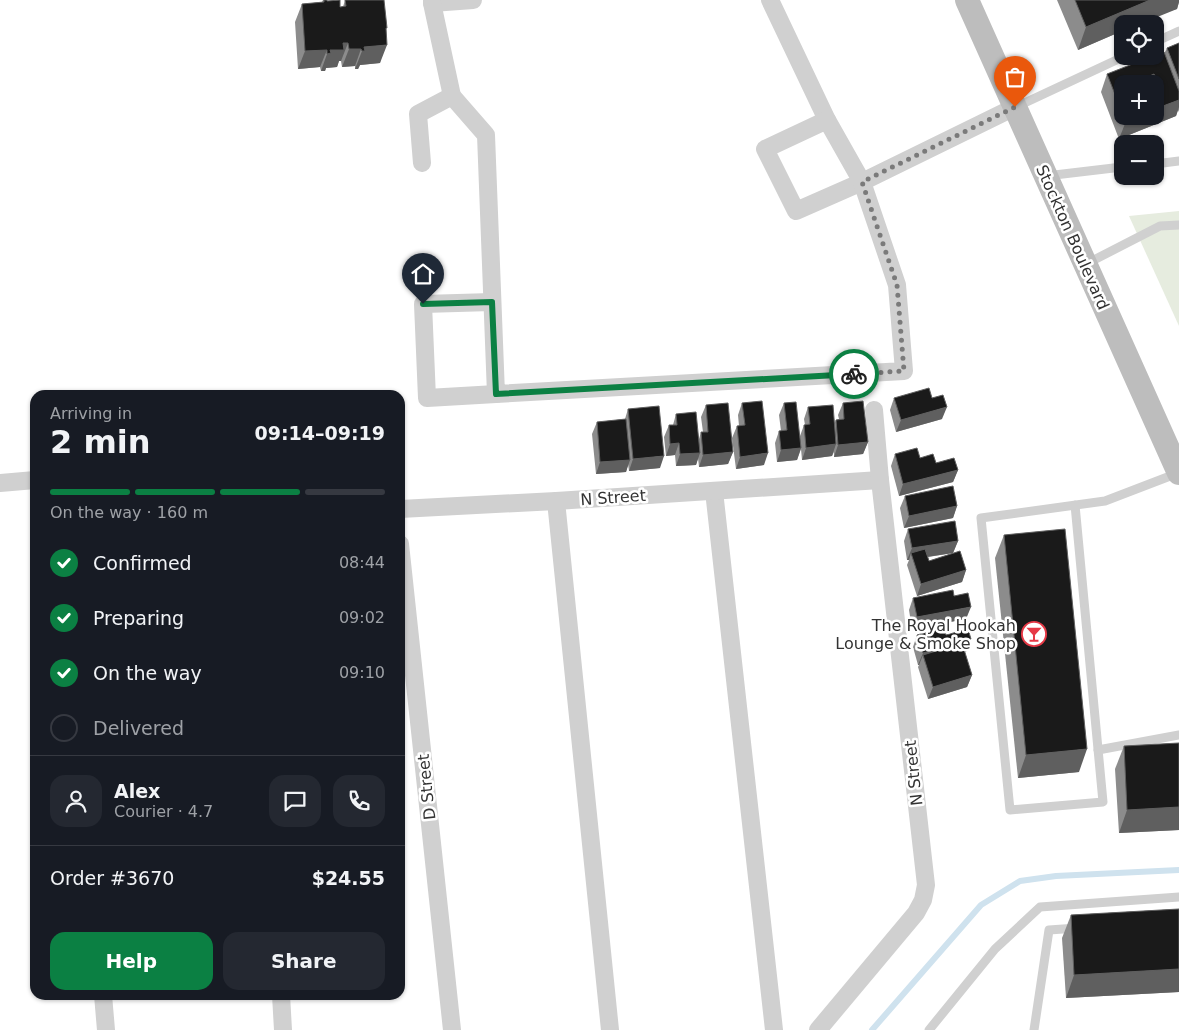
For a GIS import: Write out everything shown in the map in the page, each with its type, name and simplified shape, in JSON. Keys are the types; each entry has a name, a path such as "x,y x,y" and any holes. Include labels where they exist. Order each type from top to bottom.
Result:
{"main road":[{"name":"Stockton Boulevard","path":"967,0 1179,473"}],"street":[{"path":"473,0 432,2 452,96 486,135 496,394"},
{"path":"492,302 423,304 427,398 904,371 897,285 862,182 827,120 770,0"},
{"path":"422,163 418,114 452,96"},
{"path":"827,120 765,149 796,211 862,182 1015,107"},
{"name":"N Street","path":"818,1030 916,913 923,900 926,885 880,480 874,410"},
{"path":"0,483 30,480"},
{"name":"N Street","path":"556,501 880,480"},
{"path":"714,491 774,1030"},
{"path":"405,510 556,501 610,1030"},
{"name":"D Street","path":"405,591 452,1030"},
{"path":"104,1000 106,1030"},
{"path":"281,1000 283,1030"}],"lane":[{"path":"1164,38 1179,31"},
{"path":"1015,107 1114,61"},
{"path":"1164,163 1179,161"},
{"path":"1046,176 1114,168"},
{"path":"1086,264 1160,226 1179,225"},
{"path":"1075,504 1103,802 1010,810 981,518 1075,504 1105,501 1179,473"},
{"path":"1098,750 1179,735"},
{"path":"929,1030 995,949 1040,907 1179,897"},
{"path":"1034,1030 1048,930 1086,928"}],"shaded area":[{"path":"1179,211 1179,326 1129,216"}],"building":[{"path":"324,0 340,0 340,7 346,6 345,0 384,0 387,45 364,47 365,51 362,51 361,49 349,49 348,43 343,43 344,50 330,50 331,53 327,54 327,50 305,51 302,4 324,2"},
{"path":"1075,0 1150,0 1114,15 1086,27"},
{"path":"1179,43 1179,79 1167,48"},
{"path":"1164,52 1179,91 1179,100 1164,106 1164,75 1114,75 1114,92 1107,74 1130,65 1164,65"},
{"path":"929,388 932,398 943,395 947,407 901,420 894,398"},
{"path":"762,401 768,453 740,457 737,426 745,425 742,403"},
{"path":"863,401 868,442 838,445 836,420 844,419 843,403"},
{"path":"796,402 801,448 781,450 779,431 787,430 784,403"},
{"path":"728,403 733,452 703,455 701,432 708,432 706,405"},
{"path":"833,405 836,444 806,448 804,425 810,424 808,407"},
{"path":"659,406 664,456 633,459 628,409"},
{"path":"696,412 700,453 680,454 679,443 670,444 669,425 677,425 676,414"},
{"path":"626,419 630,460 600,462 597,422"},
{"path":"917,448 920,458 933,454 936,463 954,458 958,470 903,484 895,454"},
{"path":"953,486 957,506 909,516 905,496"},
{"path":"955,521 958,541 912,548 908,529"},
{"path":"1065,529 1087,749 1026,755 1004,535"},
{"path":"925,549 929,561 960,551 966,570 921,584 911,553"},
{"path":"953,590 954,596 968,593 971,607 917,617 913,598"},
{"path":"944,627 946,635 968,629 971,639 923,653 917,635"},
{"path":"962,643 972,675 933,687 923,655"},
{"path":"1179,743 1179,807 1127,810 1124,746"},
{"path":"1179,909 1179,969 1074,975 1071,915"}],"waterway":[{"path":"872,1030 981,905 1020,881 1056,876 1179,870"}],"way so far":[{"path":"854,374 904,371 897,285 862,182 1015,107"}],"place":[{"name":"The Royal Hookah Lounge & Smoke Shop","path":"1034,634"}],"route":[{"path":"423,304 492,302 496,394 854,374"}]}
